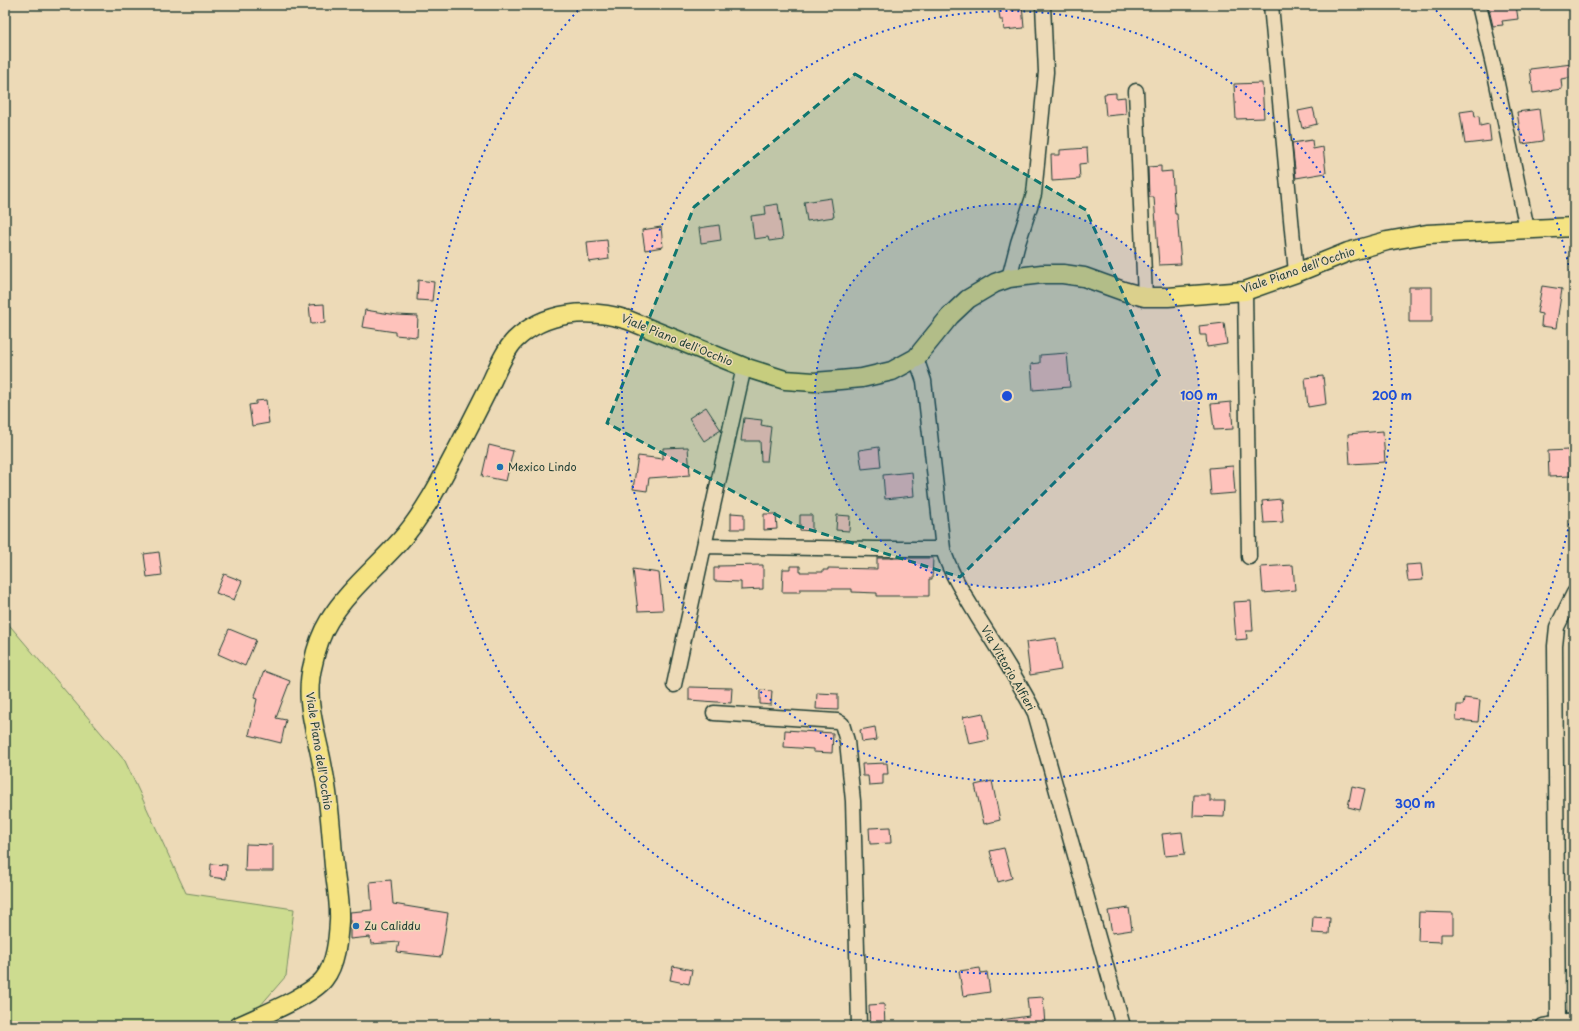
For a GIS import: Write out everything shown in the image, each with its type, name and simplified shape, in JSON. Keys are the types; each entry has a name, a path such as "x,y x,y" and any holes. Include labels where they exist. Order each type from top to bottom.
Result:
{"main road":[{"name":"Viale Piano dell'Occhio","path":"239,1026 271,1012 315,987 324,979 332,964 337,941 339,919 327,792 324,770 310,708 308,686 312,665 319,643 328,622 340,606 402,539 431,497 514,342 536,325 564,315 578,312 611,314 744,367 785,380 814,382 862,378 892,371 916,358 950,316 968,299 995,283 1009,278 1042,274 1070,275 1084,277 1145,297 1168,297 1245,291 1296,273 1348,252 1387,241 1427,234 1574,227"}],"street":[{"path":"1009,278 1018,243 1034,194 1046,72 1043,5"},
{"path":"1271,5 1296,273"},
{"path":"1478,5 1494,68 1527,229"},
{"path":"1136,91 1145,297"},
{"path":"1245,291 1249,557"},
{"name":"Via Vittorio Alfieri","path":"916,358 924,381 943,549 948,566 1035,713 1123,1026"},
{"path":"674,685 744,367"},
{"path":"704,546 943,549"},
{"path":"1558,1024 1555,646 1557,627 1574,593"},
{"path":"714,713 837,721 842,724 847,741 853,801 859,1026"},
{"path":"1544,1026 1574,1021"}],"highlighted area":[{"path":"855,74 1086,210 1160,377 960,577 795,525 607,423 694,207"}],"green space":[{"path":"5,620 125,761 186,893 294,909 286,976 260,1006 271,1026 5,1026"}],"building":[{"path":"998,5 1022,5 1024,28 1004,30 1003,20 1000,20"},
{"path":"1488,5 1516,5 1518,19 1502,21 1503,25 1493,26"},
{"path":"1572,64 1574,77 1561,79 1562,89 1533,93 1530,69"},
{"path":"1262,83 1264,118 1236,119 1234,84"},
{"path":"1116,93 1116,98 1125,97 1126,114 1106,116 1104,94"},
{"path":"1313,108 1317,124 1302,128 1298,111"},
{"path":"1539,109 1543,141 1522,144 1517,112"},
{"path":"1474,110 1475,117 1479,116 1480,126 1489,124 1491,141 1465,144 1460,112"},
{"path":"1312,140 1313,149 1323,147 1326,173 1296,178 1292,143"},
{"path":"1087,148 1088,163 1079,164 1080,179 1052,181 1051,155 1060,155 1060,150"},
{"path":"1161,166 1161,172 1172,171 1181,264 1159,265 1154,197 1149,197 1148,167"},
{"path":"831,198 834,217 807,221 804,202"},
{"path":"778,204 783,239 769,241 768,237 754,239 751,216 766,214 765,206"},
{"path":"719,225 721,240 701,243 699,228"},
{"path":"661,227 663,247 645,250 642,230"},
{"path":"607,240 609,259 589,262 587,242"},
{"path":"418,280 434,282 432,301 417,300"},
{"path":"1542,286 1562,289 1556,328 1541,326 1542,314 1537,313"},
{"path":"1409,287 1432,287 1432,322 1409,322"},
{"path":"324,304 325,323 311,324 309,305"},
{"path":"365,310 397,315 418,316 417,337 395,335 395,332 362,327"},
{"path":"1224,323 1227,344 1207,347 1206,335 1200,335 1199,326"},
{"path":"1067,353 1070,387 1033,390 1031,364 1040,363 1040,355"},
{"path":"1323,376 1326,404 1308,407 1305,378"},
{"path":"266,400 269,423 252,426 249,405 256,404 256,401"},
{"path":"1231,402 1233,429 1214,430 1211,404"},
{"path":"706,407 721,430 704,441 689,418"},
{"path":"744,418 762,420 761,425 771,427 767,461 761,461 760,441 741,441"},
{"path":"1383,431 1385,462 1350,464 1348,434"},
{"path":"489,445 513,451 506,481 482,476"},
{"path":"688,447 690,475 649,478 647,491 633,489 638,456 663,459 663,448"},
{"path":"879,447 881,467 862,469 859,450"},
{"path":"1568,450 1570,476 1549,477 1548,451"},
{"path":"1233,466 1235,493 1211,495 1209,468"},
{"path":"912,472 914,496 885,499 883,475"},
{"path":"1281,499 1283,522 1264,523 1262,501"},
{"path":"731,513 744,514 744,529 731,529"},
{"path":"764,514 776,514 777,529 764,530"},
{"path":"800,515 812,515 812,531 800,530"},
{"path":"837,515 850,516 849,531 836,530"},
{"path":"159,552 162,575 147,577 144,554"},
{"path":"877,558 933,558 932,579 929,579 929,596 877,596 877,593 852,592 852,589 800,589 800,592 782,592 783,569 790,569 790,566 800,566 800,572 823,572 823,570 828,570 828,568 877,569"},
{"path":"1421,564 1423,580 1408,581 1406,565"},
{"path":"763,565 763,589 741,590 741,582 714,581 714,568 718,568 718,566"},
{"path":"1293,565 1295,590 1263,593 1261,567"},
{"path":"633,569 659,573 663,610 638,611"},
{"path":"224,574 242,581 234,600 216,593"},
{"path":"1251,601 1253,631 1246,631 1247,639 1236,640 1233,602"},
{"path":"229,629 256,640 245,666 218,654"},
{"path":"1056,638 1061,670 1030,675 1026,642"},
{"path":"264,671 290,681 276,718 286,720 281,743 249,735 257,699 254,698"},
{"path":"689,687 732,688 731,703 689,700"},
{"path":"760,690 772,691 771,705 760,704"},
{"path":"817,693 838,694 838,710 816,709"},
{"path":"1464,698 1480,700 1478,722 1456,720 1457,705 1463,705"},
{"path":"983,713 989,740 969,744 963,717"},
{"path":"875,727 877,740 862,742 860,730"},
{"path":"785,730 833,733 832,753 813,752 813,749 784,747"},
{"path":"887,763 888,774 883,774 883,784 869,785 868,776 863,776 862,764"},
{"path":"992,781 1000,820 984,824 975,785"},
{"path":"1352,786 1365,789 1360,810 1348,807"},
{"path":"1194,795 1210,795 1210,801 1225,801 1224,817 1193,816"},
{"path":"890,827 891,843 870,844 869,828"},
{"path":"1182,832 1185,854 1165,856 1162,834"},
{"path":"246,844 273,845 273,871 245,871"},
{"path":"1004,848 1012,878 998,882 990,851"},
{"path":"211,864 227,865 226,879 210,877"},
{"path":"391,880 393,904 448,913 441,957 397,952 399,942 371,944 370,937 350,939 350,912 372,910 370,882"},
{"path":"1129,908 1132,930 1112,933 1108,911"},
{"path":"1419,912 1453,913 1453,934 1441,934 1441,942 1418,941"},
{"path":"1313,917 1330,918 1329,934 1312,933"},
{"path":"673,966 692,970 689,984 670,980"},
{"path":"980,968 981,973 987,972 990,992 963,996 959,971"},
{"path":"1043,997 1045,1026 1002,1026 1001,1020 1029,1016 1027,998"},
{"path":"884,1004 885,1026 870,1026 869,1005"}],"place":[{"name":"Mexico Lindo","path":"500,467"},
{"name":"Zu Caliddu","path":"356,926"}]}
